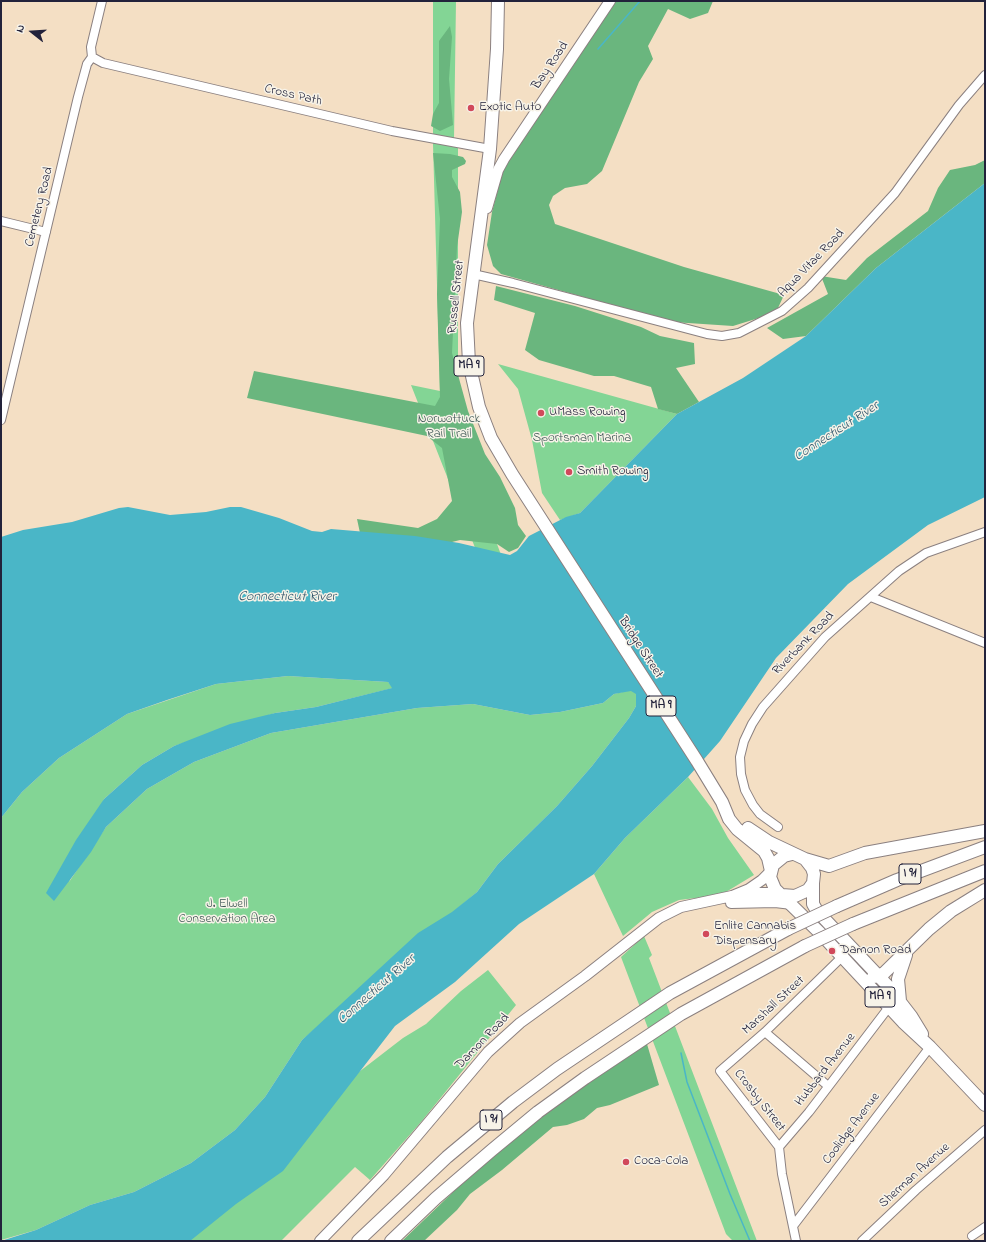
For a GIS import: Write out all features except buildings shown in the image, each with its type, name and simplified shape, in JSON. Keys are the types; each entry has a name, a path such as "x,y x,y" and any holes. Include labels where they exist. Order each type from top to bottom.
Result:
{"highway":[{"name":"Russell Street","path":"498,1 497,49 490,149 467,323 468,357 473,385 491,438 520,488 599,611"},
{"name":"Russell Street","path":"497,49 504,16 505,1"},
{"name":"Bridge Street","path":"599,611 697,761 722,802 734,826 764,851 768,858 771,871"},
{"name":"Bridge Street","path":"722,802 741,822 755,833 792,854"},
{"path":"806,859 814,874 813,883 808,890 800,895 793,897 781,894 771,880 771,871 773,865 780,859 792,854 829,866 865,853 985,831"},
{"name":"I 91","path":"358,1241 430,1171 497,1115 566,1062 670,993 788,929 837,906 902,878 985,847"},
{"name":"I 91","path":"391,1241 454,1182 522,1124 585,1078 681,1014 805,946 853,924 985,871"},
{"name":"MA 9","path":"813,883 813,904 817,911 879,976 894,1004"},
{"path":"857,971 869,977 879,976 951,911 985,890"},
{"name":"MA 9","path":"781,894 857,971 894,1004 930,1047 985,1105"},
{"path":"894,1004 898,973 910,947"}],"main road":[{"name":"Bay Road","path":"479,234 491,191 504,159 610,1"},
{"name":"Damon Road","path":"320,1241 384,1175 488,1052 520,1023 582,979 659,918 681,907 719,900 749,889 762,880 771,871"},
{"name":"Damon Road","path":"731,903 757,893 781,894"},
{"name":"Damon Road","path":"700,904 718,905 731,903 775,902 792,904"}],"street":[{"name":"Cemetery Road","path":"1,420 78,97 87,64 92,57 91,47 102,1"},
{"name":"Cross Path","path":"92,57 103,63 392,132 490,149"},
{"name":"Aqua Vitae Road","path":"473,274 513,283 707,334 728,336 747,330 782,311 808,288 894,193 959,105 985,75"},
{"path":"1,221 46,232"},
{"name":"Riverbank Road","path":"778,827 760,814 753,805 742,782 740,758 747,733 763,707 802,662 840,623 899,571 917,558 937,549 985,532"},
{"path":"871,597 985,643"},
{"name":"Marshall Street","path":"720,1071 765,1032 843,956"},
{"name":"Hubbard Avenue","path":"780,1147 894,1004"},
{"path":"765,1032 828,1086"},
{"name":"Coolidge Avenue","path":"793,1226 930,1047"},
{"name":"Crosby Street","path":"720,1071 780,1147 782,1174 796,1241"},
{"name":"Sherman Avenue","path":"862,1241 916,1190 985,1130"},
{"path":"972,1236 985,1227"}],"green space":[{"name":"Norwottuck Rail Trail","path":"433,1 456,1 454,139 458,147 458,395 497,544 529,630 509,634 411,385 440,391 433,144"},
{"path":"615,1 713,1 708,13 690,19 668,9 648,46 653,59 639,82 602,171 587,184 565,188 553,196 549,205 555,224 684,267 784,295 778,308 762,317 733,326 673,322 501,274 493,266 487,245 492,212 504,167"},
{"path":"450,26 452,37 449,79 453,125 440,131 431,126 433,114 439,103 439,41"},
{"path":"433,153 450,154 463,157 466,161 465,164 452,170 452,177 460,192 462,212 457,247 452,353 468,411 485,454 500,477 515,508 518,525 526,536 518,548 509,552 497,544 460,540 444,544 360,533 357,519 418,528 437,519 452,501 442,448 427,436 247,398 254,371 435,406 440,397 437,294 440,219"},
{"path":"985,160 985,183 876,268 806,336 783,339 767,328 828,294 821,276 846,280 867,258 928,211 938,188 950,170 975,165"},
{"path":"496,286 575,306 641,327 660,336 694,343 695,364 676,368 699,402 677,414 658,409 651,387 614,376 594,376 539,360 525,350 535,313 494,300"},
{"name":"Sportsman Marina","path":"498,364 677,414 580,513 560,520 542,493 532,440 518,389"},
{"name":"J. Elwell Conservation Area","path":"288,676 388,682 393,688 316,707 275,713 174,746 142,765 104,799 69,882 106,827 147,789 194,762 271,733 417,708 473,704 530,715 560,712 603,703 614,694 631,690 636,693 636,706 629,718 592,766 557,806 498,864 477,892 302,1040 265,1097 235,1130 191,1163 134,1192 90,1205 36,1230 1,1240 1,818 22,792 59,758 127,714 216,684"},
{"path":"688,777 712,809 728,838 754,875 721,895 679,900 652,912 623,936 594,874 625,838"},
{"path":"644,936 652,955 649,958 757,1241 733,1241 726,1234 621,957"},
{"path":"488,970 516,1005 421,1122 370,1180 355,1167 281,1241 171,1241 239,1201 259,1183 355,1075 403,1038 426,1024 461,991"},
{"path":"647,1044 659,1085 610,1105 597,1108 584,1119 567,1125 553,1127 502,1170 470,1194 457,1210 424,1241 402,1241 474,1172 547,1111"}],"water":[{"name":"Connecticut River","path":"985,183 985,497 928,525 848,584 776,658 720,741 688,777 625,838 594,874 519,924 455,982 395,1026 283,1171 236,1204 190,1241 1,1241 36,1230 90,1205 134,1192 191,1163 235,1130 265,1097 302,1040 418,933 452,912 477,892 498,864 557,806 592,766 629,718 636,706 636,694 631,691 614,694 603,703 560,712 530,715 473,704 417,708 271,733 194,762 147,789 106,827 91,852 54,901 46,893 76,840 104,799 142,765 174,746 230,724 275,713 316,707 392,688 388,682 288,676 216,684 167,700 127,714 59,758 22,792 1,818 1,537 23,530 72,522 119,508 128,507 170,515 206,512 230,507 241,507 279,518 312,531 322,532 331,529 415,536 459,543 510,555 517,551 529,536 566,517 580,513 677,414 743,378 806,336 876,268"}],"waterway":[{"path":"598,49 640,1"},
{"path":"681,1053 687,1082 730,1194 750,1241"}],"place":[{"name":"Exotic Auto","path":"471,108"},
{"name":"UMass Rowing","path":"541,413"},
{"name":"Smith Rowing","path":"569,472"},
{"name":"Enlite Cannabis Dispensary","path":"706,934"},
{"name":"Damon Road","path":"832,951"},
{"name":"Coca-Cola","path":"626,1162"}]}
